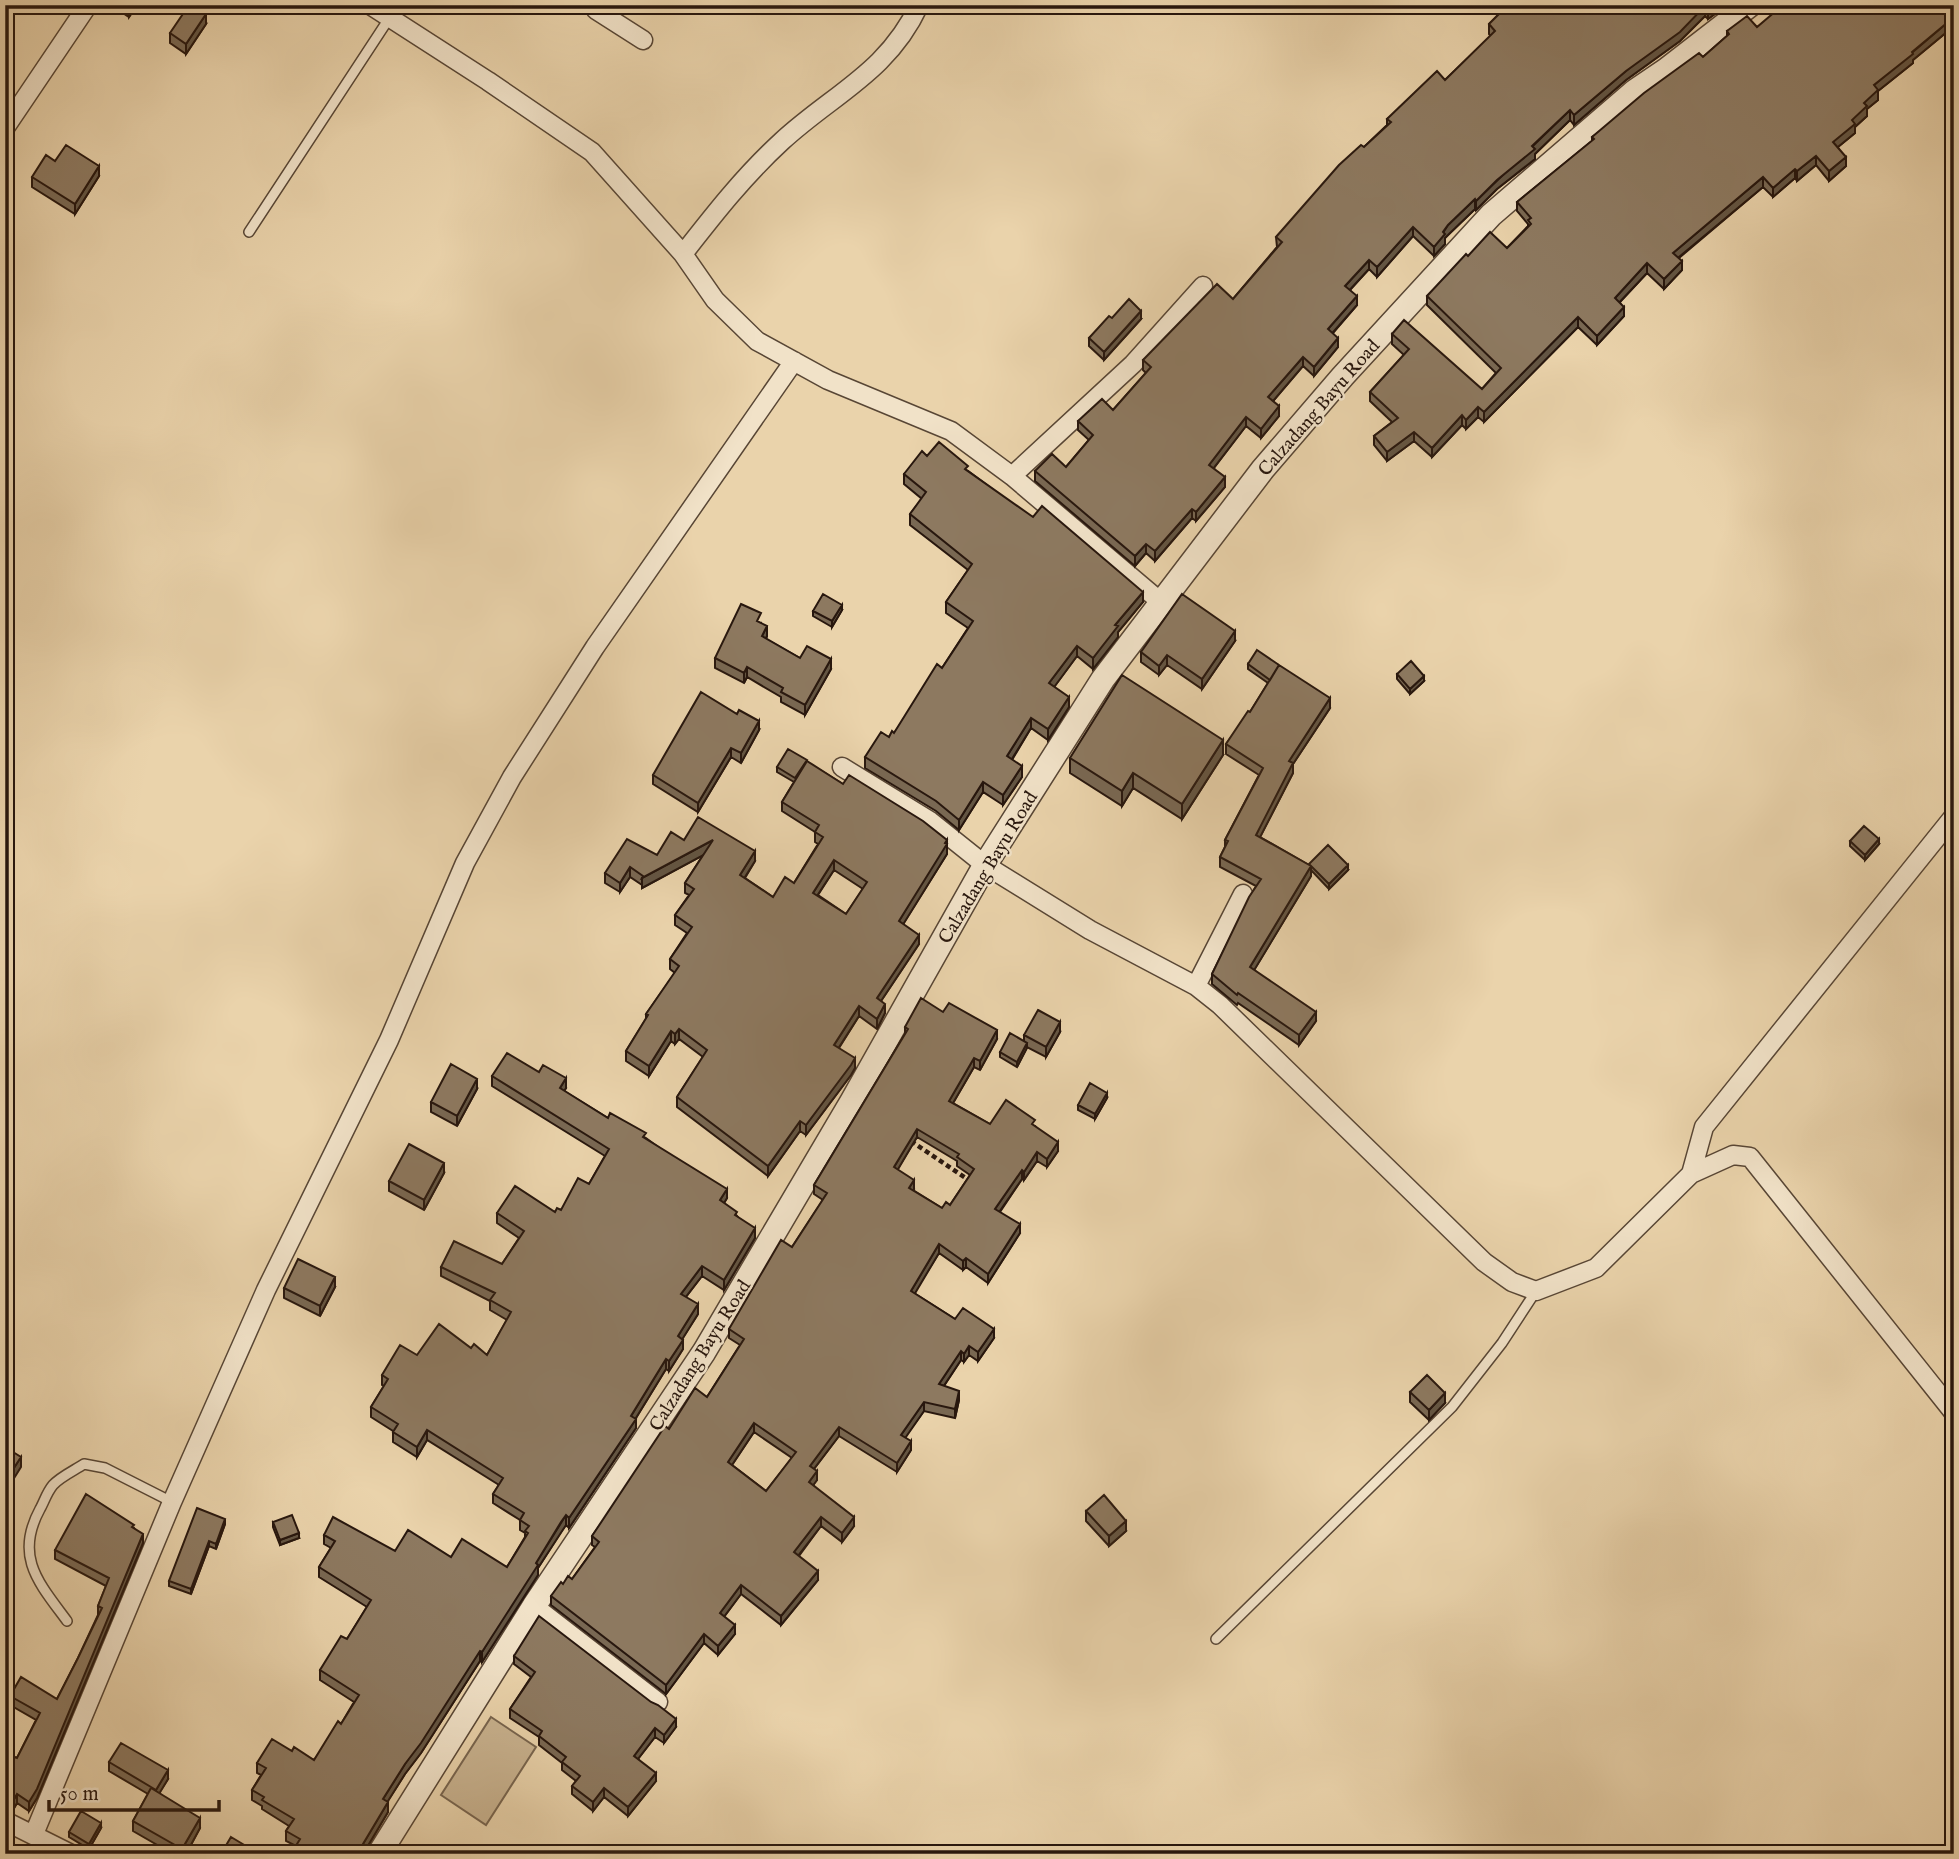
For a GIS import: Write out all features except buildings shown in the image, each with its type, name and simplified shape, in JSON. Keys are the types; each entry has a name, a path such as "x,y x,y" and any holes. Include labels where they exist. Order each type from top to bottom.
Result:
{"street":[{"path":"5,128 88,5"},
{"path":"370,5 592,152 683,254 730,317 757,341 828,380 951,431 1012,476 1162,603"},
{"path":"683,254 743,179 785,138 869,73 890,53 919,5"},
{"name":"Calzadang Bayu Road","path":"379,1854 534,1606 704,1352 852,1101 985,865 1103,679 1263,469 1343,376 1491,215 1635,91 1750,5"},
{"path":"595,7 643,40"},
{"path":"1012,476 1133,364 1203,286"},
{"path":"34,1834 172,1502 266,1290 389,1040 471,850 512,777 595,647 794,361"},
{"path":"842,767 930,821 985,865 1090,930 1195,986 1220,1005 1484,1262 1512,1282 1536,1291 1595,1269 1690,1174 1732,1155 1749,1157 1954,1413"},
{"path":"1690,1174 1704,1127 1954,816"},
{"path":"1195,986 1243,894"},
{"path":"534,1606 658,1702"},
{"path":"5,1821 71,1854"}],"lane":[{"path":"250,232 390,17"},
{"path":"1216,1639 1452,1407 1502,1343 1536,1291"},
{"path":"67,1621 39,1584 30,1563 28,1543 34,1521 53,1485 84,1464 105,1468 172,1502"}],"path":[{"path":"909,1140 967,1179"}],"shaded area":[{"path":"491,1717 536,1747 486,1825 441,1795"}]}
